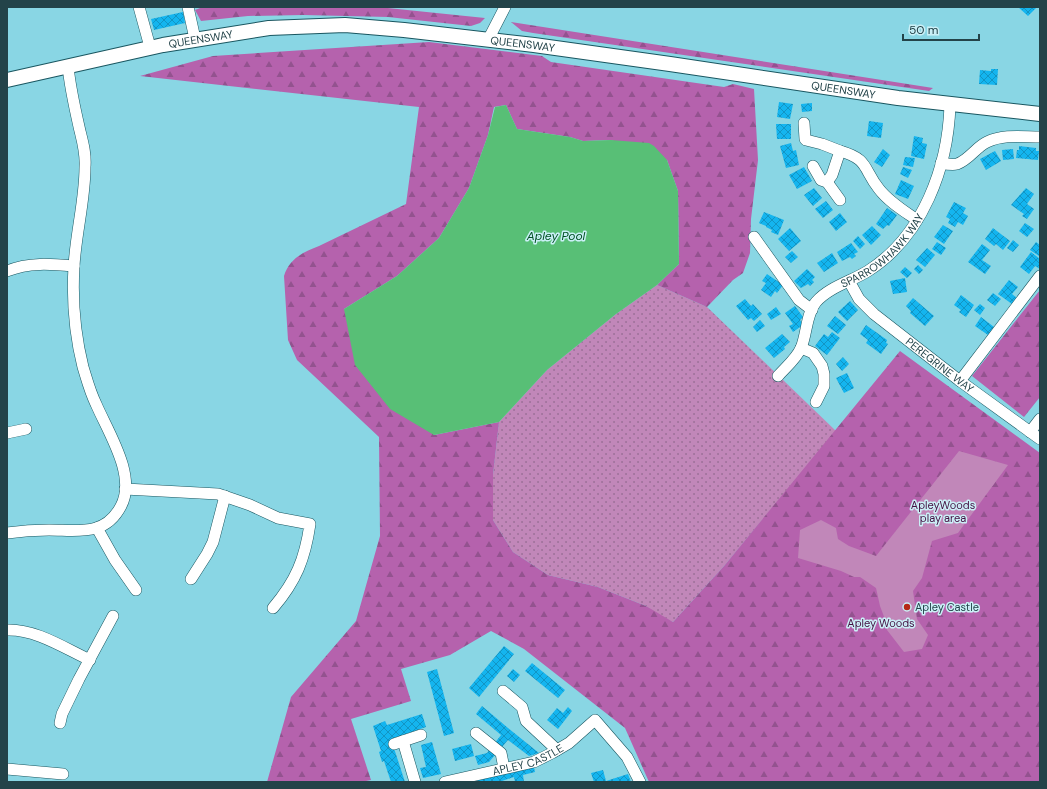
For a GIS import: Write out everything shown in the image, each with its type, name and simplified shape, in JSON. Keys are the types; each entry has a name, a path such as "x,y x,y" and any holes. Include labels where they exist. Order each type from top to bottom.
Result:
{"main road":[{"name":"QUEENSWAY","path":"7,80 195,39 269,28 345,25 488,40 670,64 950,105 1040,114"}],"street":[{"path":"139,7 150,48"},
{"path":"188,7 195,39"},
{"path":"488,40 505,7"},
{"path":"7,533 48,530 79,531 97,528 107,523 117,513 121,506 125,489 122,463 89,388 82,362 74,313 74,266 83,200 85,162 83,140 70,85 68,66"},
{"name":"SPARROWHAWK WAY","path":"778,376 796,357 801,348 812,310 816,302 827,293 868,271 885,259 904,240 917,220 934,186 942,163 950,105"},
{"path":"804,123 806,140 854,155 861,160 879,189 890,201 917,220"},
{"path":"942,163 956,165 963,161 977,148 987,142 1002,137 1040,138"},
{"path":"826,182 832,175 840,151"},
{"path":"813,166 821,180 826,182 840,200"},
{"path":"754,237 799,300 812,310"},
{"path":"7,271 26,265 37,264 74,266"},
{"path":"960,381 1040,276"},
{"name":"PEREGRINE WAY","path":"849,281 859,298 874,314 960,381 1040,439"},
{"path":"801,348 813,354 822,366 824,386 816,402"},
{"path":"1030,432 1040,419"},
{"path":"7,433 26,429"},
{"path":"125,489 210,493 225,496 250,505 278,518 310,524 306,551 297,573 283,596 273,608"},
{"path":"191,579 207,554 212,542 225,496"},
{"path":"97,528 115,560 136,590"},
{"path":"60,723 62,714 79,679 113,616"},
{"path":"7,630 26,632 40,636 90,660"},
{"path":"503,691 522,706 526,721 557,750"},
{"name":"APLEY CASTLE","path":"445,782 534,762 569,743 595,720 627,757 640,782"},
{"path":"476,733 500,753 504,768"},
{"path":"415,782 398,743 421,735"},
{"path":"7,770 63,774"}],"green space":[{"path":"203,7 378,7 485,18 480,23 471,26 388,17 303,15 248,16 201,21 195,10"},
{"path":"511,22 933,88 929,91 533,33 522,31"},
{"name":"Apley Woods","path":"429,42 542,56 551,62 724,87 733,84 754,89 758,160 751,219 750,253 743,273 733,280 707,307 657,285 679,264 678,191 667,160 611,140 583,141 570,137 517,129 506,105 494,107 488,135 469,188 439,238 397,276 344,309 434,435 499,422 493,475 493,520 513,552 548,575 598,587 646,606 673,622 724,566 900,351 1040,453 1040,782 649,782 625,728 524,649 491,631 450,655 401,669 411,701 351,719 371,780 361,782 267,782 291,697 356,621 380,536 379,437 297,360 288,340 284,276 289,265 297,257 307,251 406,204 419,107 140,76 213,56"},
{"path":"657,285 707,307 836,431 724,566 673,622 658,615 646,606 598,587 548,575 513,552 493,520 493,475 499,422 547,370 616,314"},
{"path":"1040,290 1040,397 1024,417 972,376"},
{"name":"ApleyWoods play area","path":"959,451 1008,465 958,533 932,541 922,578 913,591 917,619 928,635 922,649 904,652 887,630 876,588 860,577 854,577 841,571 798,558 800,530 821,520 836,528 838,539 849,546 876,556"}],"water":[{"name":"Apley Pool","path":"506,105 517,129 570,137 583,141 611,140 649,143 654,146 667,160 678,191 679,264 657,285 616,314 547,370 499,422 434,435 390,409 355,365 344,309 397,276 439,238 469,188 488,135 495,107"}],"building":[{"path":"1018,7 1037,7 1028,16"},
{"path":"183,12 185,23 154,30 151,19"},
{"path":"991,69 998,69 997,85 979,84 980,70 991,71"},
{"path":"779,102 793,104 790,119 777,117"},
{"path":"812,103 812,111 802,112 801,104"},
{"path":"869,121 883,123 881,138 867,136"},
{"path":"776,124 791,124 791,139 777,139"},
{"path":"914,136 923,138 922,143 927,144 924,159 911,156"},
{"path":"791,143 793,151 796,150 799,165 786,168 780,146"},
{"path":"1019,146 1036,148 1036,151 1039,151 1038,160 1016,158"},
{"path":"883,149 890,155 882,167 874,162"},
{"path":"1013,149 1014,159 1003,160 1002,150"},
{"path":"995,151 1001,161 986,170 980,159"},
{"path":"905,157 915,158 913,167 903,165"},
{"path":"804,167 812,181 797,189 789,175"},
{"path":"903,167 912,170 908,178 900,174"},
{"path":"901,180 914,186 908,199 895,194"},
{"path":"814,188 822,198 813,206 804,195"},
{"path":"1026,188 1034,194 1027,204 1034,209 1027,219 1022,216 1024,214 1011,205"},
{"path":"826,201 833,210 823,218 815,209"},
{"path":"954,202 966,208 963,213 968,216 963,225 958,222 955,227 948,223 950,219 946,217"},
{"path":"887,208 897,215 889,226 887,225 883,229 876,224"},
{"path":"764,212 784,220 778,235 771,232 772,230 766,226 759,223"},
{"path":"840,213 847,222 836,231 829,222"},
{"path":"1025,223 1034,229 1027,237 1019,231"},
{"path":"943,225 953,231 944,244 934,237"},
{"path":"872,226 881,235 871,245 862,235"},
{"path":"790,228 801,241 789,251 778,239"},
{"path":"993,228 1010,241 1003,250 996,244 994,246 985,239"},
{"path":"858,236 865,244 860,249 853,241"},
{"path":"1013,240 1019,245 1013,252 1007,248"},
{"path":"937,242 946,248 941,255 932,249"},
{"path":"1036,242 1040,245 1039,256 1030,250"},
{"path":"851,243 858,252 854,254 856,256 852,259 850,257 842,261 837,252"},
{"path":"982,244 990,250 982,260 991,266 985,274 968,262"},
{"path":"927,248 935,255 925,267 916,260"},
{"path":"792,251 798,257 791,263 785,257"},
{"path":"1031,252 1040,259 1040,269 1035,266 1029,274 1020,267"},
{"path":"832,253 838,263 824,272 817,263"},
{"path":"918,265 923,270 919,274 914,269"},
{"path":"905,267 912,273 907,278 900,272"},
{"path":"807,269 815,277 812,280 814,282 810,286 808,284 801,288 794,281"},
{"path":"767,274 783,285 777,293 775,291 771,297 761,290 766,283 762,281"},
{"path":"905,278 907,292 893,294 890,281"},
{"path":"1009,280 1018,287 1012,294 1017,298 1012,304 998,294"},
{"path":"993,293 1001,299 995,306 987,300"},
{"path":"961,295 974,305 966,317 959,312 961,310 954,305"},
{"path":"913,298 934,316 925,326 910,313 911,311 906,306"},
{"path":"745,299 751,306 753,304 762,314 754,321 751,318 748,320 736,306"},
{"path":"850,301 858,310 847,321 838,312"},
{"path":"980,304 985,308 980,315 974,310"},
{"path":"795,306 803,317 800,320 803,325 793,332 789,326 793,324 785,313"},
{"path":"776,307 781,314 771,320 767,314"},
{"path":"835,316 846,325 838,334 827,326"},
{"path":"981,317 994,327 988,335 975,326"},
{"path":"760,320 765,326 757,332 753,327"},
{"path":"866,325 887,340 886,343 888,344 881,354 866,343 868,340 860,334"},
{"path":"832,332 840,338 827,355 815,346 824,334 828,337"},
{"path":"782,334 790,342 784,347 785,349 774,358 765,348"},
{"path":"843,357 849,364 842,371 836,364"},
{"path":"847,373 854,388 844,393 836,378"},
{"path":"504,646 514,654 479,697 469,688"},
{"path":"532,663 565,690 558,698 525,671"},
{"path":"437,669 454,733 444,736 427,672"},
{"path":"513,669 520,675 514,682 507,676"},
{"path":"482,706 539,753 529,756 508,740 489,762 478,765 475,756 487,753 501,735 476,714"},
{"path":"568,707 572,711 558,729 547,720 557,708 563,713"},
{"path":"422,714 426,727 391,739 405,782 391,782 384,761 382,762 379,752 381,751 373,726 385,721 387,725"},
{"path":"432,742 441,774 423,778 420,768 426,767 421,745"},
{"path":"471,744 474,756 455,761 452,749"},
{"path":"533,763 535,772 523,775 524,782 515,782 514,777 502,782 459,782"},
{"path":"603,770 606,781 628,774 631,782 594,782 591,773"}],"place":[{"name":"Apley Castle","path":"907,607"}]}
